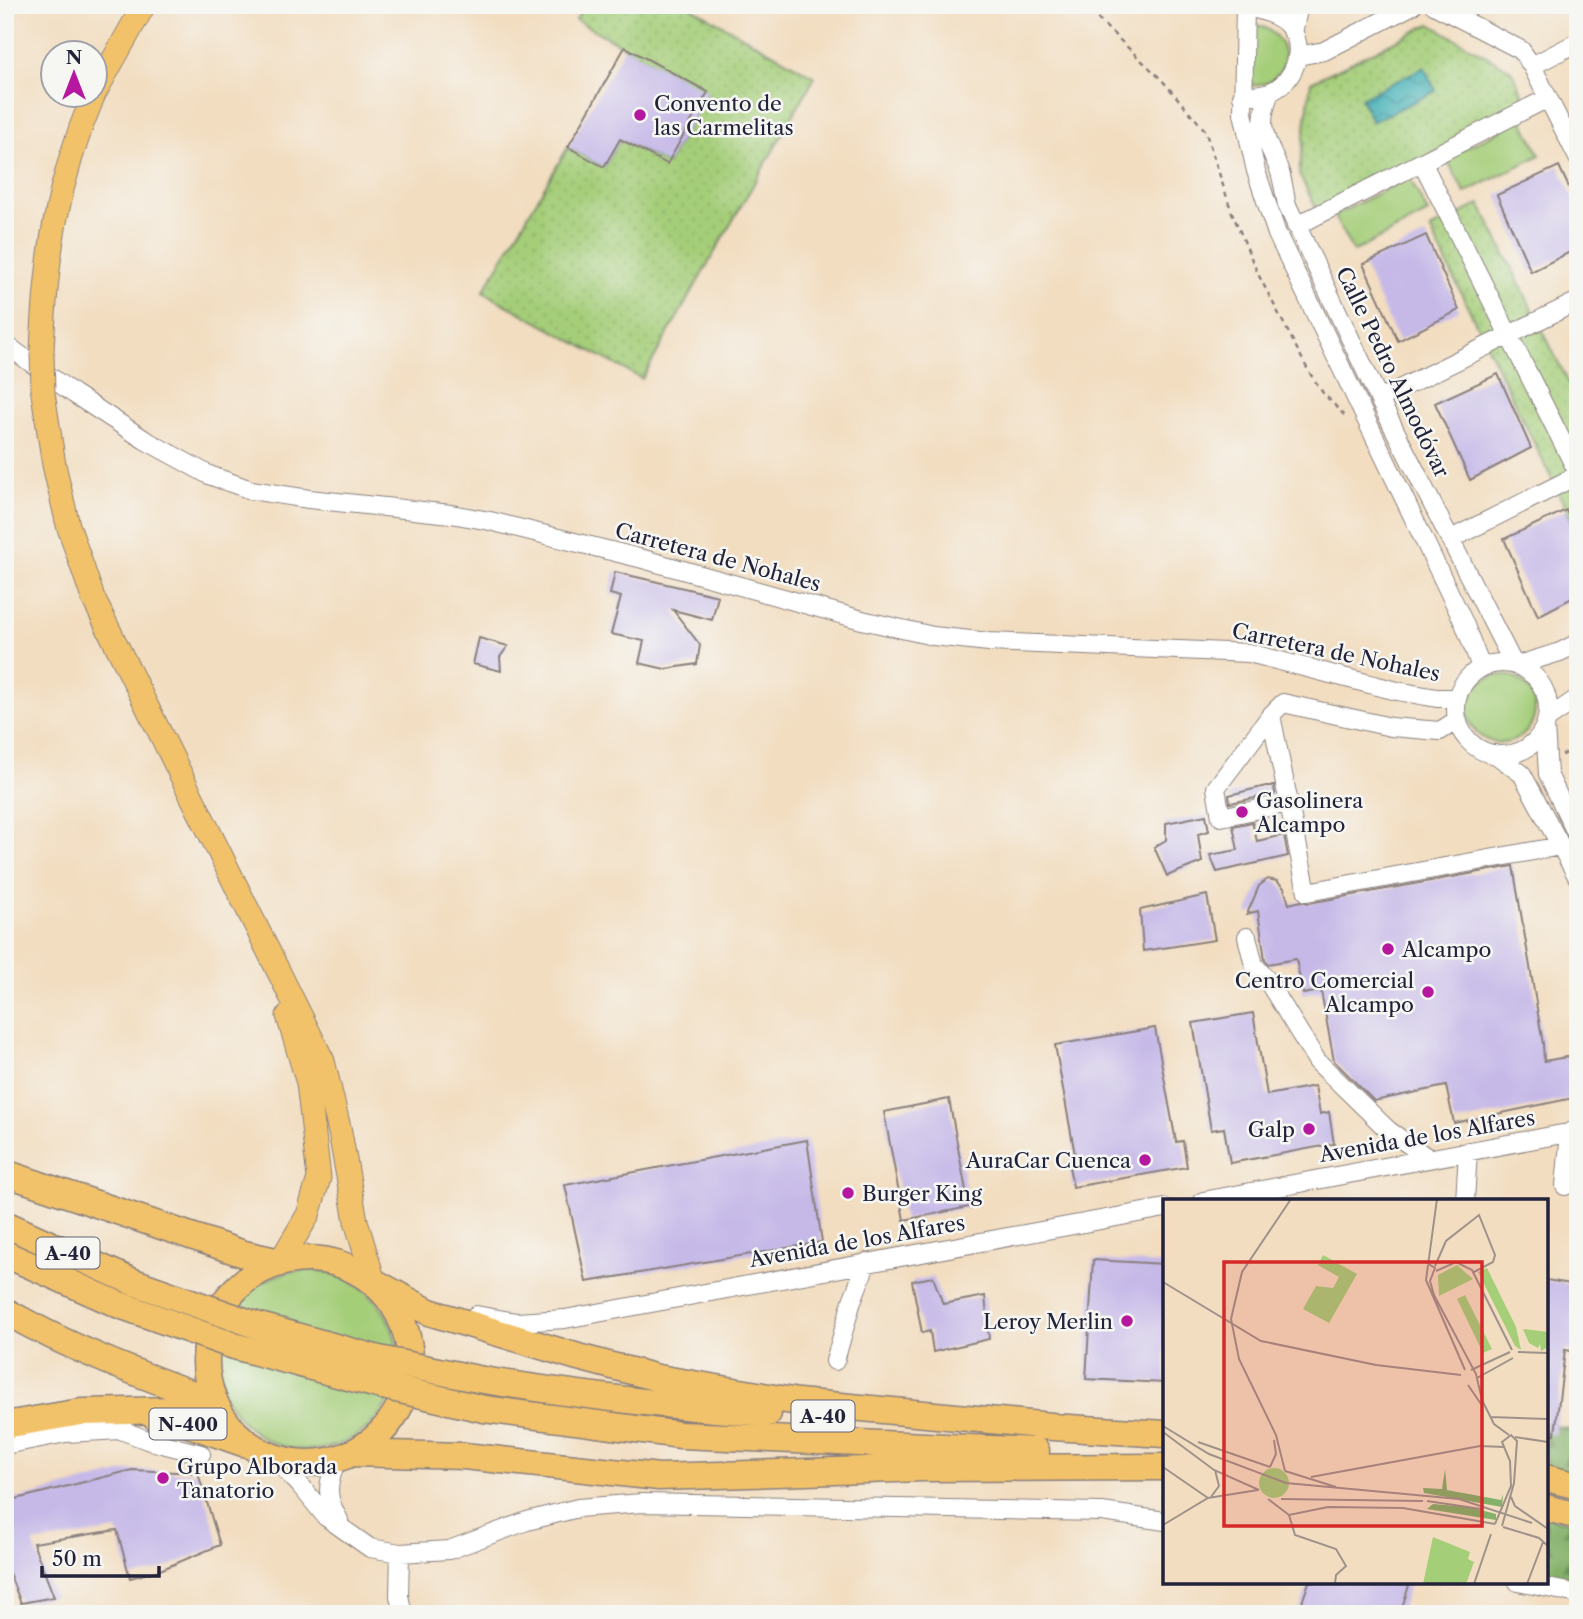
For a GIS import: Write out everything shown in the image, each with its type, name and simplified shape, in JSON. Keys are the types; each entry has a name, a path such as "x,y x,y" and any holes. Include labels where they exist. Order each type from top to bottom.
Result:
{"highway":[{"path":"5,1173 244,1254 280,1262"},
{"name":"A-40","path":"5,1224 131,1281 268,1328 379,1359 483,1380 590,1397 700,1409 1163,1434"},
{"name":"A-40","path":"5,1254 117,1304 234,1346 374,1384 484,1409 681,1435 1030,1451 1163,1464"},
{"path":"1052,1426 798,1402 671,1381 429,1312 347,1266 317,1258 280,1262 248,1276 224,1301 208,1332 204,1367 212,1401 228,1426 250,1446 274,1458 305,1463 344,1456 464,1456 659,1476 1163,1464"},
{"path":"344,1456 378,1435 398,1410 409,1380 410,1348 401,1318 390,1298 374,1282"},
{"path":"5,1311 46,1334 115,1365 212,1401"},
{"name":"N-400","path":"122,1420 212,1401"},
{"name":"N-400","path":"5,1425 81,1412 122,1420 180,1422 250,1446"},
{"path":"1548,1478 1578,1486"},
{"path":"1548,1508 1578,1516"}],"main road":[{"path":"108,67 144,5"},
{"path":"89,108 55,211 46,275 42,352 43,393 54,465 68,525 93,598 323,1061 340,1132 356,1221 374,1282"},
{"path":"270,959 308,1083 319,1178 309,1215 280,1262"}],"street":[{"path":"1242,96 1269,92 1289,75 1298,56 1293,33 1299,5"},
{"path":"1298,56 1324,51 1413,5"},
{"path":"1293,33 1279,18 1245,6 1242,113 1256,172 1277,234 1464,623 1481,667"},
{"path":"1439,7 1521,50 1532,65 1578,158"},
{"path":"1532,65 1578,42"},
{"name":"Calle Pedro Almodóvar","path":"1269,92 1262,117 1262,131 1281,177 1287,205 1296,226 1379,398 1515,664"},
{"path":"1296,226 1548,98"},
{"path":"1422,162 1578,474 1451,539"},
{"path":"1379,398 1578,301"},
{"name":"Carretera de Nohales","path":"5,344 74,394 145,440 209,475 251,490 490,521 655,562 862,620 933,636 989,642 1249,653 1397,691 1437,698 1457,698"},
{"path":"1578,643 1560,652 1515,664 1496,663 1481,667 1465,680 1457,698 1457,720 1468,740 1480,750 1510,754 1525,749 1537,739 1546,722 1578,698"},
{"path":"1515,664 1531,673 1541,683 1548,704 1548,774 1578,837"},
{"path":"1288,803 1221,817 1216,788 1283,703 1391,727 1440,731 1457,720"},
{"path":"1271,715 1307,892 1561,846"},
{"path":"1495,754 1522,774 1578,878"},
{"path":"1247,937 1254,965 1267,980 1317,1061 1388,1130 1428,1158"},
{"path":"1565,1186 1574,1132"},
{"name":"Avenida de los Alfares","path":"1233,1198 1428,1158 1574,1132"},
{"path":"1465,1199 1468,1151"},
{"name":"Avenida de los Alfares","path":"405,1299 516,1322 565,1319 1163,1208"},
{"path":"835,1361 852,1301 867,1262"},
{"path":"5,1445 122,1420 147,1440 201,1454"},
{"path":"344,1456 328,1484 328,1503 344,1529"},
{"path":"274,1458 326,1517 370,1548 400,1553 449,1550 527,1521 578,1508 642,1503 1101,1512 1163,1521"},
{"path":"400,1553 399,1596 403,1614"},
{"path":"1528,1584 1578,1594"}],"path":[{"path":"1083,5 1161,79 1205,130 1241,235 1257,272 1309,372 1322,393 1344,416 1373,435"}],"green space":[{"path":"584,5 687,5 815,77 642,379 483,292 568,147 604,167 620,139 667,164 707,93 576,20"},
{"path":"1254,24 1264,27 1279,40 1285,57 1278,74 1270,81 1249,86"},
{"path":"1430,24 1511,70 1528,105 1318,212 1299,174 1311,82"},
{"path":"1522,119 1540,155 1465,193 1446,158"},
{"path":"1409,177 1428,213 1353,252 1334,216"},
{"path":"1480,204 1578,402 1578,533 1430,229"},
{"path":"1501,675 1514,678 1525,685 1532,696 1535,709 1532,722 1525,733 1514,740 1501,743 1488,740 1477,733 1470,722 1467,709 1470,696 1477,685 1488,678"},
{"path":"308,1270 343,1276 372,1296 392,1325 398,1360 392,1395 372,1424 343,1444 308,1450 273,1444 244,1424 224,1395 218,1360 224,1325 244,1296 273,1276"},
{"path":"1548,1424 1578,1431 1578,1474 1548,1468"},
{"path":"1548,1516 1578,1524 1578,1581 1548,1573"}],"water":[{"path":"1424,67 1436,91 1372,122 1361,98"}],"building":[{"name":"Convento de las Carmelitas","path":"625,47 708,92 667,164 620,139 604,167 568,147"},
{"path":"1559,166 1578,207 1578,248 1531,272 1497,195"},
{"path":"1426,235 1459,310 1398,341 1363,264"},
{"path":"1498,374 1531,448 1470,480 1435,403"},
{"path":"1566,510 1578,536 1578,595 1538,616 1504,539"},
{"path":"615,572 718,596 712,620 673,610 700,645 697,664 665,669 639,663 644,641 611,634 621,597 610,594"},
{"path":"479,638 508,646 500,657 501,671 473,664"},
{"path":"1274,786 1275,794 1230,803 1229,795"},
{"path":"1206,815 1209,831 1198,834 1202,862 1167,876 1154,847 1166,840 1166,823"},
{"path":"1252,822 1257,841 1284,835 1288,856 1217,872 1210,855 1238,850 1233,826"},
{"name":"Centro Comercial Alcampo","path":"1513,866 1544,1061 1578,1055 1578,1097 1454,1123 1446,1086 1374,1101 1334,1061 1321,991 1303,994 1296,959 1268,964 1265,960 1258,911 1247,914 1259,886 1267,879 1277,881 1284,888 1289,904 1301,901 1309,903"},
{"path":"1207,895 1215,940 1143,951 1140,910"},
{"path":"1253,1013 1267,1095 1315,1086 1320,1114 1329,1112 1334,1144 1230,1163 1224,1128 1211,1130 1193,1023"},
{"path":"1155,1028 1176,1142 1183,1141 1187,1167 1073,1187 1068,1161 1076,1160 1055,1045"},
{"path":"949,1099 969,1207 904,1220 884,1112"},
{"path":"807,1140 822,1242 586,1282 565,1185"},
{"name":"Leroy Merlin","path":"1093,1260 1163,1264 1163,1383 1086,1379"},
{"path":"933,1277 943,1304 985,1296 989,1339 933,1352 930,1331 922,1333 912,1281"},
{"path":"1548,1280 1578,1285 1578,1352 1565,1350 1555,1434 1548,1434"},
{"path":"132,1470 198,1473 220,1545 160,1570 130,1578 117,1530 33,1543 54,1597 21,1603 5,1563 5,1476 9,1476 16,1499"},
{"path":"1308,1584 1409,1584 1400,1614 1298,1614"}],"place":[{"name":"Convento de las Carmelitas","path":"640,115"},
{"name":"Gasolinera Alcampo","path":"1242,812"},
{"name":"Alcampo","path":"1388,949"},
{"name":"Centro Comercial Alcampo","path":"1428,992"},
{"name":"Galp","path":"1309,1129"},
{"name":"AuraCar Cuenca","path":"1145,1160"},
{"name":"Burger King","path":"848,1193"},
{"name":"Leroy Merlin","path":"1127,1321"},
{"name":"Grupo Alborada Tanatorio","path":"163,1478"}]}
